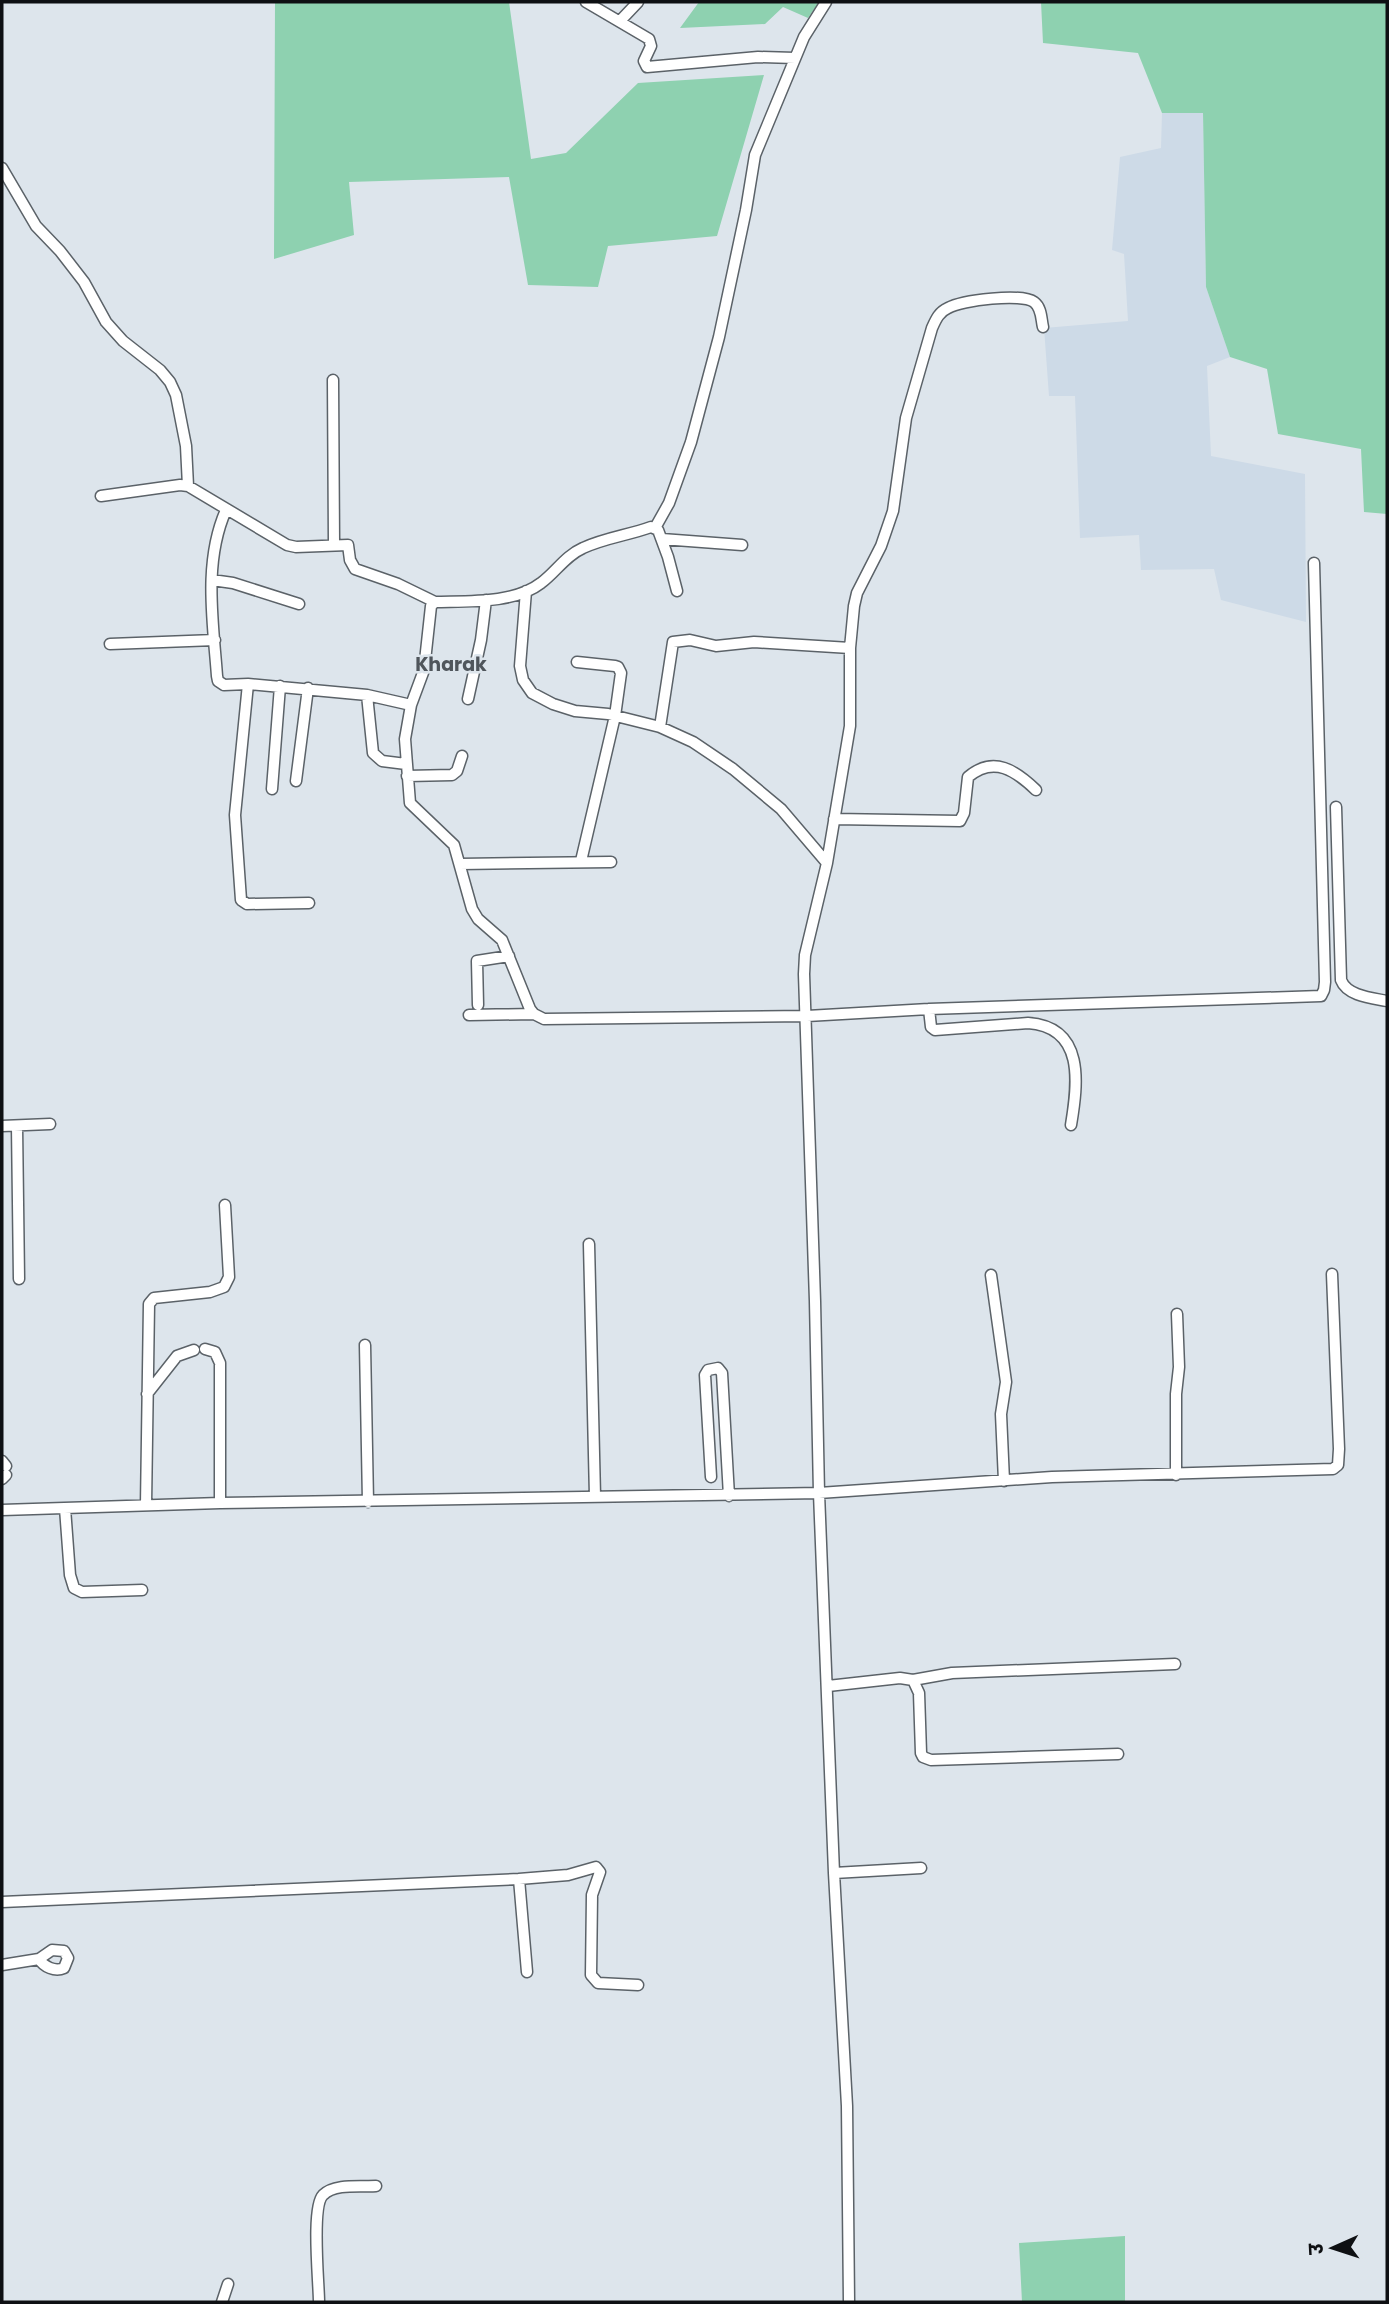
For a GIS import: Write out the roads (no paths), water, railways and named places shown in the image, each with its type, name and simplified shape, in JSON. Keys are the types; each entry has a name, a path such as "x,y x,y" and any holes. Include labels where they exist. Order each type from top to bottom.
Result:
{"street":[{"path":"589,2 651,41 644,61 648,67 779,56 795,58"},
{"path":"620,21 638,2"},
{"path":"101,496 188,486 287,545 348,545 352,564 359,572 398,584 435,602 463,603 526,591 542,583 570,555 584,547 655,528 669,503 691,442 719,337 755,155 813,19 826,2"},
{"path":"2,168 36,226 84,282 106,322 123,341 160,370 170,382 177,399 186,446 188,486"},
{"path":"849,2302 847,2106 834,1873 819,1493 805,955 827,863 850,726 850,648 857,593 881,546 891,518 906,418 936,318 944,310 960,303 1010,298 1035,303 1040,310 1043,327"},
{"path":"333,380 334,544"},
{"path":"226,510 215,538 212,559 218,681 224,685 280,686 367,695 411,705"},
{"path":"655,528 662,538 677,591"},
{"path":"662,538 742,545"},
{"path":"469,1015 534,1014 544,1019 807,1016 929,1009 1315,997 1323,993 1322,821 1314,563"},
{"path":"212,580 233,583 299,604"},
{"path":"526,591 520,666 528,688 537,696 564,708 660,727 705,749 775,804 827,863"},
{"path":"468,699 480,650 486,600"},
{"path":"435,602 430,611 422,678 411,705 405,739 411,807 451,841 472,909 482,922 499,936 534,1014"},
{"path":"110,644 215,639"},
{"path":"660,727 673,642 690,640 716,646 754,642 850,648"},
{"path":"577,662 615,666 620,669 615,716 581,861"},
{"path":"247,684 235,815 241,900 247,904 309,903"},
{"path":"272,789 280,686"},
{"path":"296,781 307,688"},
{"path":"367,695 373,753 382,761 406,764"},
{"path":"407,776 452,775 457,771 461,756"},
{"path":"834,819 960,821 964,813 968,777 990,768 1006,767 1018,773 1037,790"},
{"path":"1336,807 1341,980 1349,991 1387,1002"},
{"path":"460,864 611,862"},
{"path":"478,1005 477,961 509,956"},
{"path":"929,1009 931,1027 935,1030 1028,1023 1051,1027 1058,1032 1068,1042 1074,1062 1076,1095 1071,1125"},
{"path":"2,1126 50,1124"},
{"path":"17,1126 19,1279"},
{"path":"146,1505 149,1304 153,1298 220,1290 228,1283 225,1205"},
{"path":"589,1244 595,1496"},
{"path":"2,1510 220,1503 729,1496 819,1493 1004,1480 1336,1468 1339,1449 1332,1274"},
{"path":"991,1275 1006,1382 1001,1414 1004,1480"},
{"path":"1176,1475 1176,1394 1179,1367 1177,1314"},
{"path":"365,1345 368,1502"},
{"path":"205,1349 215,1352 220,1363 220,1503"},
{"path":"147,1394 177,1356 194,1350"},
{"path":"712,1478 705,1375 708,1370 716,1367 722,1373 729,1496"},
{"path":"65,1508 74,1588 87,1592 142,1590"},
{"path":"828,1686 900,1678 913,1680 952,1673 1175,1664"},
{"path":"913,1680 919,1693 921,1753 926,1759 1118,1754"},
{"path":"2,1902 519,1879 568,1875 593,1867 598,1868 599,1874 592,1895 591,1975 598,1983 638,1985"},
{"path":"834,1873 921,1868"},
{"path":"519,1879 527,1972"},
{"path":"2,1965 39,1959"},
{"path":"319,2302 317,2216 321,2198 326,2192 336,2188 376,2186"},
{"path":"222,2302 228,2284"}],"district":[{"name":"Kharak","path":"451,664"}]}
